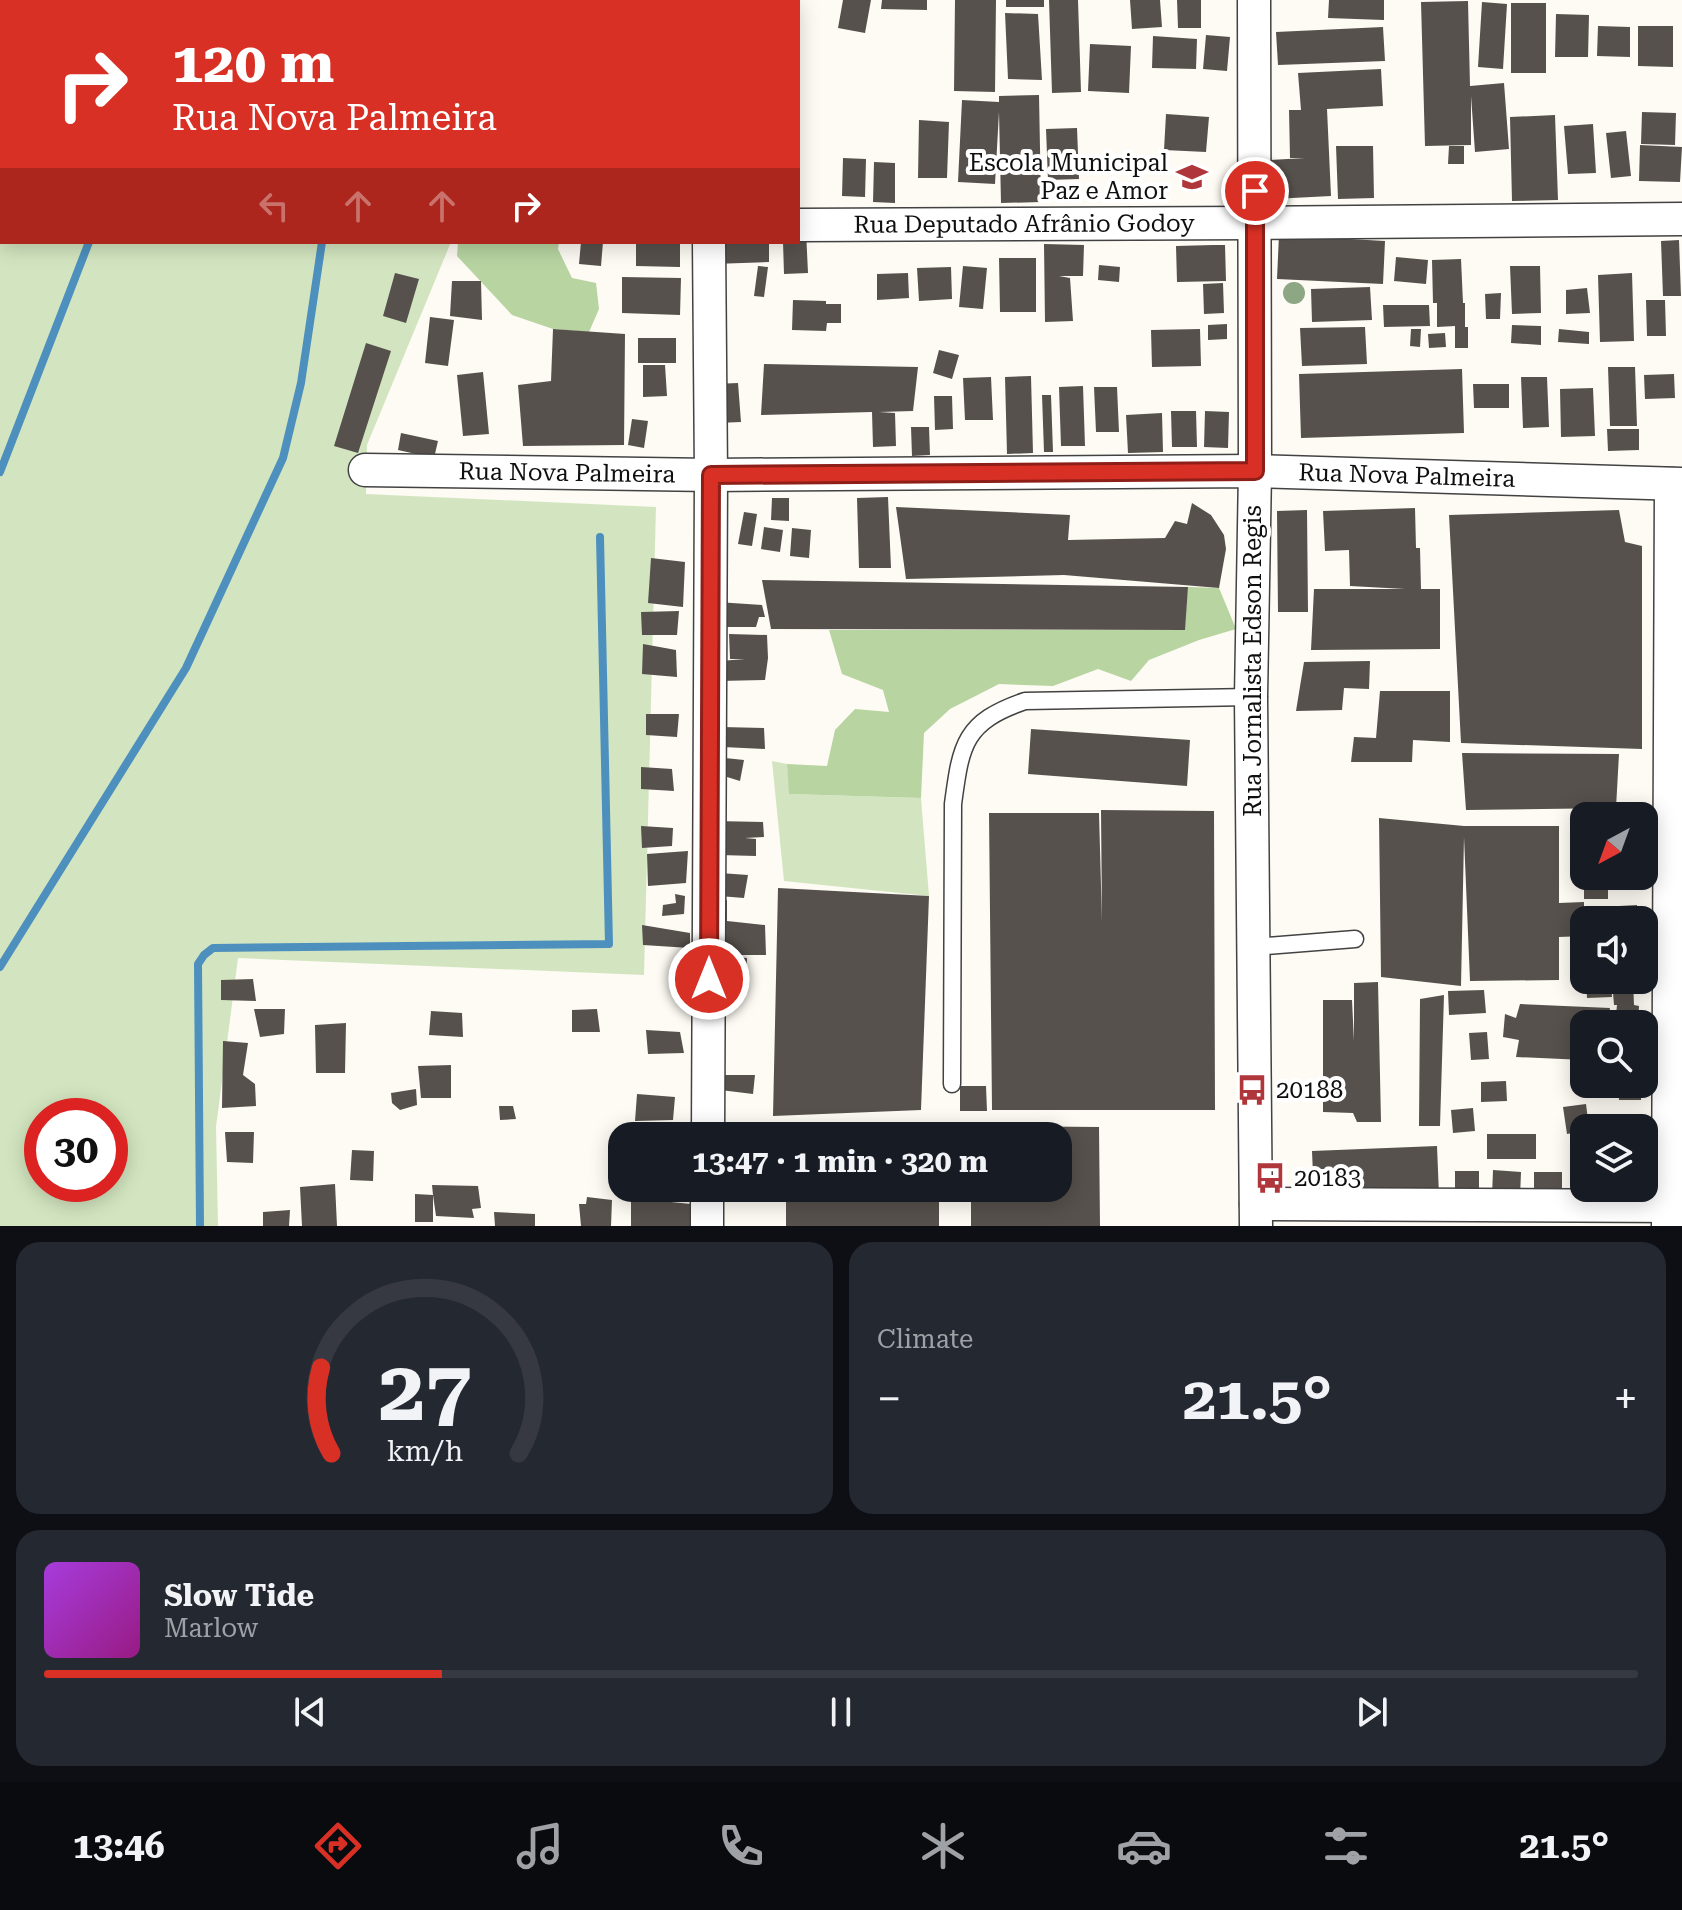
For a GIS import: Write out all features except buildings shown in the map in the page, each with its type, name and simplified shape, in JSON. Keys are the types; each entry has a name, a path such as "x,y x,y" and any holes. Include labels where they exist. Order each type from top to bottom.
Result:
{"street":[{"name":"Rua Jornalista Edson Regis","path":"1254,0 1255,471 1251,697 1256,1215"},
{"name":"Rua Deputado Afrânio Godoy","path":"800,225 1682,219"},
{"path":"708,1122 709,244"},
{"name":"Rua Nova Palmeira","path":"365,470 711,475 1255,471 1676,484"},
{"path":"1256,1215 1673,1213 1676,484"},
{"path":"707,1202 707,1226"}],"lane":[{"path":"952,1084 953,804 957,771 966,740 984,720 1003,708 1025,701 1251,697"},
{"path":"1253,947 1355,939"}],"green space":[{"path":"0,244 450,244 367,445 366,494 656,507 644,975 238,958 216,1127 218,1226 0,1226"},
{"path":"458,244 559,244 558,249 572,278 596,283 599,309 589,332 553,329 512,315 457,256"},
{"path":"1188,587 1219,588 1236,629 1149,660 1131,681 1098,669 1053,686 999,684 950,709 924,733 921,798 789,794 787,764 827,766 835,730 855,709 889,712 883,690 842,674 829,630 1184,630"},
{"path":"772,761 787,764 790,794 921,798 929,896 784,881"}],"waterway":[{"path":"0,472 88,244"},
{"path":"0,967 186,668 283,458 301,383 322,244"},
{"path":"200,1226 198,964 213,948 609,944 600,537"}],"place":[{"name":"Escola Municipal Paz e Amor","path":"1192,177"},
{"name":"20188","path":"1252,1090"},
{"name":"20183","path":"1270,1178"}],"route":[{"path":"709,979 711,475 1255,471 1255,191"}]}
